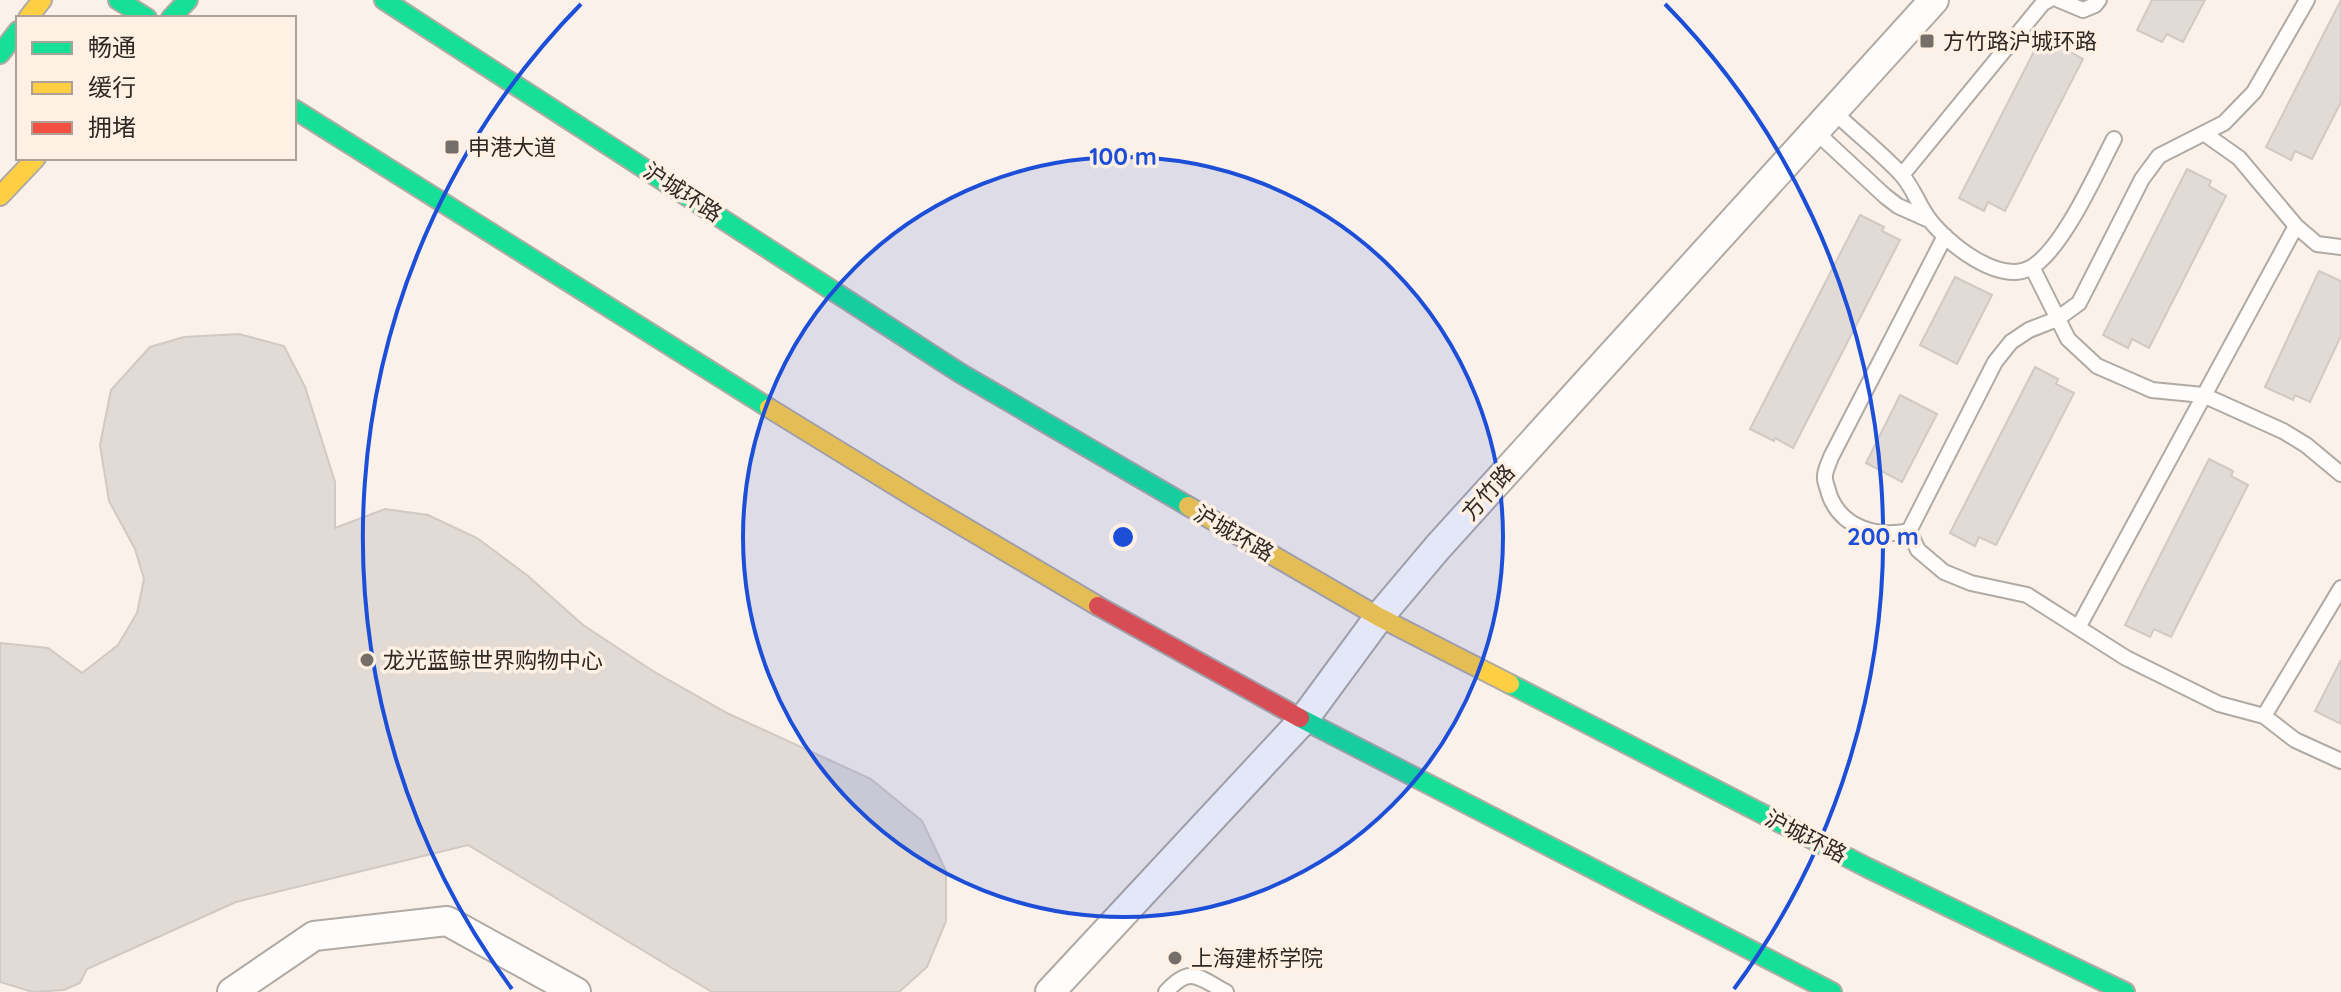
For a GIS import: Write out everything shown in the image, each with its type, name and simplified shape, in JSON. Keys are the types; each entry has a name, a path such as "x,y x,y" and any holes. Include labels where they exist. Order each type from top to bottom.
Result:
{"main road":[{"path":"30,16 42,0"},
{"path":"118,0 144,16"},
{"path":"173,16 188,0"},
{"name":"沪城环路","path":"384,0 960,373 1379,617 1868,868 2125,992"},
{"path":"0,54 16,34"},
{"path":"296,110 785,420 1017,559 1304,719 1832,992"},
{"path":"0,196 34,160"}],"street":[{"name":"方竹路","path":"1050,992 1304,719 1379,617 1449,535 1934,0"},
{"path":"232,992 314,936 447,921 576,992"}],"lane":[{"path":"1902,175 2043,3 2049,0"},
{"path":"2059,0 2083,10 2099,0"},
{"path":"1909,531 1995,362 2011,342 2029,330 2057,319 2079,303 2142,179 2159,156 2224,123 2254,92 2307,0"},
{"path":"1824,121 1902,175 1930,222"},
{"path":"1824,121 1885,196 1930,222 1979,262 2010,272 2032,267 2054,246 2114,139"},
{"path":"2205,134 2239,158 2296,226 2317,244 2341,247"},
{"path":"2079,626 2296,226"},
{"path":"1909,531 1876,533 1859,528 1843,516 1832,501 1824,478 1831,457 1945,236"},
{"path":"2032,267 2068,339 2097,366 2152,390 2203,395 2283,431 2306,445 2341,474"},
{"path":"1909,531 1918,550 1944,572 1971,583 2027,595 2079,626 2107,648 2219,704 2264,716 2295,740 2341,761"},
{"path":"2264,716 2341,588"},
{"path":"1166,992 1179,977 1191,975 1226,992"}],"building":[{"path":"2152,0 2205,0 2183,42 2167,34 2162,42 2137,30"},
{"path":"2341,0 2341,102 2312,159 2295,151 2291,160 2266,147"},
{"path":"2044,32 2068,44 2065,49 2083,59 2005,211 1988,202 1984,211 1959,198"},
{"path":"2187,169 2211,181 2209,186 2226,196 2149,348 2132,339 2128,348 2103,335"},
{"path":"1860,215 1884,227 1882,231 1900,240 1793,448 1750,429"},
{"path":"2319,271 2341,281 2341,336 2310,402 2295,395 2293,400 2265,387"},
{"path":"1955,277 1992,295 1957,364 1920,345"},
{"name":"龙光蓝鲸世界购物中心","path":"239,334 284,346 305,387 335,482 335,528 385,509 428,515 477,538 528,576 583,625 653,671 729,714 871,779 922,821 946,871 946,921 927,967 899,992 712,992 468,845 236,902 87,969 80,983 64,990 33,992 0,982 0,643 48,648 82,673 118,645 137,613 144,579 135,549 109,501 100,445 111,390 150,347 184,337"},
{"path":"2035,367 2058,379 2056,384 2074,393 1996,545 1979,537 1975,546 1950,533"},
{"path":"1900,395 1937,414 1902,482 1866,463"},
{"path":"2209,459 2233,471 2231,476 2248,485 2171,637 2154,629 2150,637 2125,625"},
{"path":"2341,660 2341,724 2315,711"}],"traffic: fast":[{"path":"118,0 144,16"},
{"path":"173,16 188,0"},
{"path":"384,0 960,373 1188,506"},
{"path":"0,54 16,34"},
{"path":"296,110 769,408"},
{"path":"1510,684 1868,868 2125,992"},
{"path":"1300,718 1832,992"}],"traffic: slow":[{"path":"30,16 42,0"},
{"path":"0,196 34,160"},
{"path":"769,408 1098,606"},
{"path":"1188,506 1379,617 1510,684"}],"traffic: jam":[{"path":"1098,606 1300,718"}],"place":[{"name":"方竹路沪城环路","path":"1927,41"},
{"name":"申港大道","path":"452,147"},
{"name":"龙光蓝鲸世界购物中心","path":"367,660"},
{"name":"上海建桥学院","path":"1175,958"}]}
